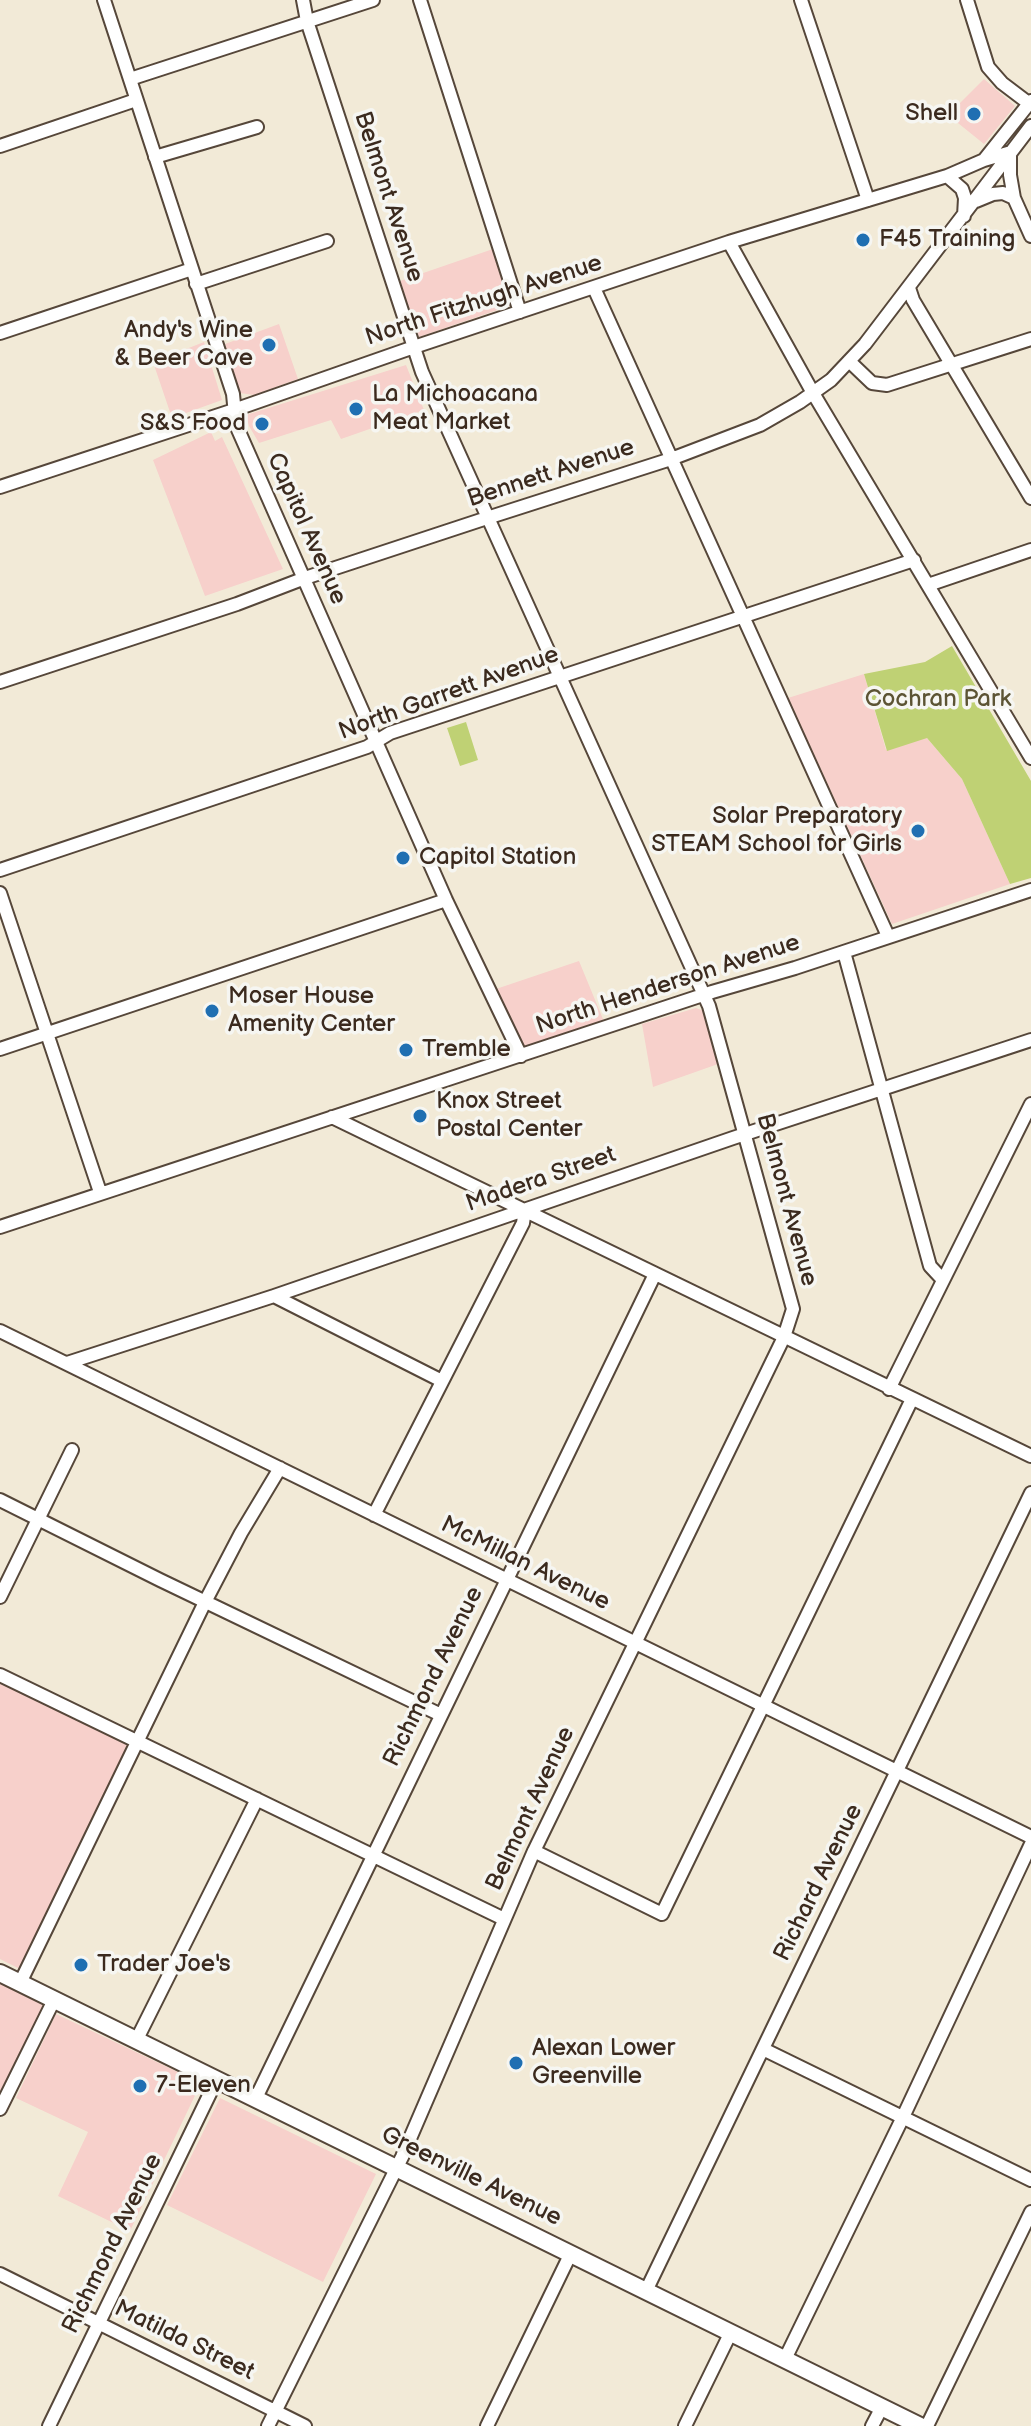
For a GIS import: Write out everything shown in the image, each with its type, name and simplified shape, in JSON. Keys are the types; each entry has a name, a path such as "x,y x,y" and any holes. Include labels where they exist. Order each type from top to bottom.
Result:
{"main road":[{"name":"Greenville Avenue","path":"0,1973 920,2426"}],"street":[{"name":"Capitol Avenue","path":"104,0 233,394 236,425 446,900 521,1056"},
{"name":"Belmont Avenue","path":"268,2426 397,2167 534,1851 784,1337 793,1309 709,1006 422,372 307,21 303,0"},
{"path":"130,79 373,0"},
{"path":"420,0 520,312"},
{"path":"801,0 868,200"},
{"path":"967,0 988,67 1002,83 1030,103"},
{"path":"0,146 136,100"},
{"name":"North Fitzhugh Avenue","path":"984,160 1030,103"},
{"path":"1031,126 1011,152 1010,175 1014,198 1031,236"},
{"path":"155,157 257,127"},
{"name":"North Fitzhugh Avenue","path":"0,487 729,242 947,176 1011,152"},
{"name":"Bennett Avenue","path":"0,682 237,604 305,578 671,459 760,425 813,393 849,361 909,288 1011,152"},
{"path":"947,176 962,189 964,216"},
{"path":"974,203 993,194 1003,193 1014,198"},
{"path":"196,284 327,241"},
{"path":"729,242 813,393 1031,758"},
{"path":"0,333 192,269"},
{"path":"594,288 888,936"},
{"path":"909,288 1031,498"},
{"path":"849,361 879,386 1031,339"},
{"path":"928,585 1031,550"},
{"name":"North Garrett Avenue","path":"0,870 367,747 390,733 914,560"},
{"name":"North Henderson Avenue","path":"0,1227 1031,890"},
{"path":"0,893 100,1192"},
{"path":"0,1049 446,900"},
{"path":"844,952 930,1266 943,1280"},
{"name":"Madera Street","path":"67,1363 1031,1040"},
{"path":"889,1389 1031,1105"},
{"path":"332,1117 1031,1456"},
{"path":"374,1515 523,1223 525,1210"},
{"name":"Richmond Avenue","path":"255,2100 655,1274"},
{"path":"274,1296 442,1381"},
{"name":"McMillan Avenue","path":"0,1331 1031,1837"},
{"path":"534,1851 662,1914 912,1399"},
{"path":"0,1597 72,1450"},
{"path":"20,1983 205,1602 280,1468"},
{"name":"Richard Avenue","path":"646,2291 1031,1493"},
{"path":"0,1500 441,1715"},
{"path":"0,1675 504,1919"},
{"path":"136,2041 257,1799"},
{"path":"785,2359 1031,1844"},
{"path":"0,2109 54,2000"},
{"path":"763,2049 1031,2180"},
{"name":"Richmond Avenue","path":"49,2426 216,2081"},
{"path":"927,2426 1031,2212"},
{"path":"487,2426 571,2253"},
{"name":"Matilda Street","path":"0,2274 305,2426"},
{"path":"685,2426 731,2332"},
{"path":"872,2426 882,2407"}],"shaded area":[{"path":"984,79 1015,106 984,144 948,115"},
{"path":"493,249 512,305 419,337 400,281"},
{"path":"279,324 298,379 254,395 240,393 225,344"},
{"path":"204,342 222,400 172,418 153,362"},
{"path":"406,365 424,410 341,439 331,420 259,443 249,426 246,415"},
{"path":"211,432 215,441 222,437 283,569 205,596 153,460"},
{"name":"Solar Preparatory STEAM School for Girls","path":"864,674 886,750 926,737 962,779 1010,884 892,924 788,698"},
{"path":"579,961 605,1024 529,1048 522,1046 496,989"},
{"path":"696,1008 704,1011 718,1064 653,1087 642,1024"},
{"path":"0,1683 129,1746 20,1969 0,1959"},
{"path":"0,1980 43,2001 42,2009 0,2094"},
{"path":"56,2014 201,2083 130,2231 58,2196 88,2132 16,2098"},
{"path":"220,2098 376,2174 323,2282 167,2205"}],"green space":[{"name":"Cochran Park","path":"952,646 1031,781 1031,878 1010,884 962,779 927,738 887,751 864,674 925,662"},
{"path":"466,722 478,760 460,766 447,728"}],"place":[{"name":"Shell","path":"974,114"},
{"name":"F45 Training","path":"863,240"},
{"name":"Andy's Wine & Beer Cave","path":"269,345"},
{"name":"La Michoacana Meat Market","path":"356,409"},
{"name":"S&S Food","path":"262,424"},
{"name":"Solar Preparatory STEAM School for Girls","path":"918,831"},
{"name":"Capitol Station","path":"403,858"},
{"name":"Moser House Amenity Center","path":"212,1011"},
{"name":"Tremble","path":"406,1050"},
{"name":"Knox Street Postal Center","path":"420,1116"},
{"name":"Trader Joe's","path":"81,1965"},
{"name":"Alexan Lower Greenville","path":"516,2063"},
{"name":"7-Eleven","path":"140,2086"}]}
